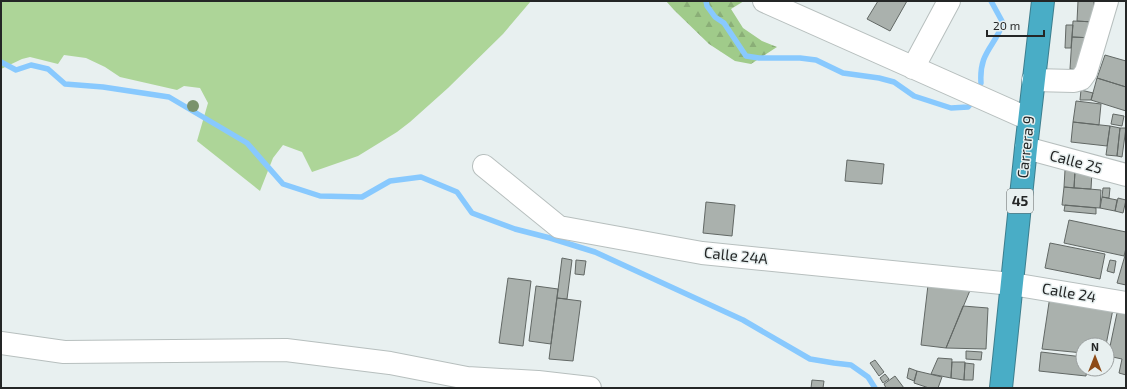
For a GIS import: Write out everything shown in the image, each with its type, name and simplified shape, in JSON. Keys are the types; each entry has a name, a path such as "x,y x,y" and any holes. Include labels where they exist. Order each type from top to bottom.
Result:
{"highway":[{"name":"Carrera 9","path":"1002,388 1033,80 1043,1"}],"street":[{"path":"764,1 1029,119"},
{"path":"912,68 949,1"},
{"path":"1033,80 1074,81 1081,79 1086,72 1107,1"},
{"name":"Calle 25","path":"1026,148 1126,175"},
{"name":"Calle 24A","path":"484,166 559,228 702,253 1012,284"},
{"name":"Calle 24","path":"1012,284 1126,303"},
{"path":"1,343 64,352 286,350 390,363 467,378 538,382 590,388"}],"green space":[{"path":"1,1 531,1 503,34 448,88 397,132 358,156 312,172 302,152 283,145 273,158 260,191 197,141 208,103 200,88 184,86 177,90 120,77 105,67 86,58 64,55 58,64 30,57 22,59 1,69"},
{"path":"666,1 744,1 731,9 743,28 762,41 777,47 751,64 735,61 709,44"}],"building":[{"path":"878,1 907,1 890,31 867,19"},
{"path":"1078,1 1094,1 1093,22 1077,21"},
{"path":"1073,21 1096,22 1095,38 1072,37"},
{"path":"1066,25 1073,25 1071,48 1065,48"},
{"path":"1072,37 1093,38 1079,70 1070,69"},
{"path":"1105,55 1126,61 1126,87 1097,78"},
{"path":"1097,78 1126,87 1126,111 1091,100"},
{"path":"1081,90 1093,93 1091,100 1080,100"},
{"path":"1076,101 1101,104 1099,125 1073,122"},
{"path":"1113,114 1124,116 1122,126 1111,124"},
{"path":"1073,122 1110,126 1107,146 1071,142"},
{"path":"1110,126 1120,128 1117,156 1106,155"},
{"path":"1120,128 1126,128 1122,157 1117,156"},
{"path":"847,160 884,164 882,184 845,181"},
{"path":"1065,170 1075,171 1074,188 1064,187"},
{"path":"1075,171 1092,172 1091,189 1074,188"},
{"path":"1064,187 1101,190 1100,208 1062,205"},
{"path":"1103,188 1110,188 1109,198 1102,197"},
{"path":"1102,197 1117,200 1115,211 1100,208"},
{"path":"1118,198 1126,200 1123,213 1115,211"},
{"path":"706,202 735,205 732,236 703,233"},
{"path":"1065,205 1096,208 1096,214 1064,211"},
{"path":"1069,220 1126,232 1126,248 1124,256 1064,243"},
{"path":"1050,243 1105,254 1100,279 1045,268"},
{"path":"1126,252 1126,285 1117,283"},
{"path":"562,258 572,260 567,299 557,298"},
{"path":"576,260 586,261 584,275 575,274"},
{"path":"1110,260 1116,261 1114,273 1107,271"},
{"path":"508,278 531,281 523,346 499,343"},
{"path":"928,285 971,288 946,348 921,345"},
{"path":"536,286 558,289 551,344 529,341"},
{"path":"1050,296 1113,309 1108,337 1075,337 1075,352 1042,349"},
{"path":"557,298 581,301 573,361 549,359"},
{"path":"963,306 988,308 986,349 946,348"},
{"path":"1117,313 1126,314 1126,375 1119,373 1122,359 1115,358 1115,337 1112,337"},
{"path":"966,351 982,352 981,360 966,359"},
{"path":"1041,352 1075,356 1075,375 1039,371"},
{"path":"938,358 952,359 951,378 931,374"},
{"path":"875,360 884,372 879,376 870,363"},
{"path":"952,362 965,362 964,380 951,378"},
{"path":"965,363 974,364 973,380 964,380"},
{"path":"909,368 917,371 914,381 907,378"},
{"path":"917,371 942,377 938,388 929,388 914,383"},
{"path":"885,374 889,379 883,383 880,378"},
{"path":"895,376 904,388 886,388 884,384"},
{"path":"812,380 824,381 823,388 811,388"}],"waterway":[{"path":"706,1 707,6 715,17 724,23 746,56 759,58 800,58 816,60 843,73 879,78 894,82 914,96 951,108 968,107 974,100"},
{"path":"981,83 982,64 1003,23 991,1"},
{"path":"1,62 16,70 31,65 48,69 65,84 103,87 169,97 247,143 283,184 320,196 362,197 390,181 421,177 457,192 472,213 515,229 595,252 743,320 810,359 851,365 868,377 875,388"}]}
